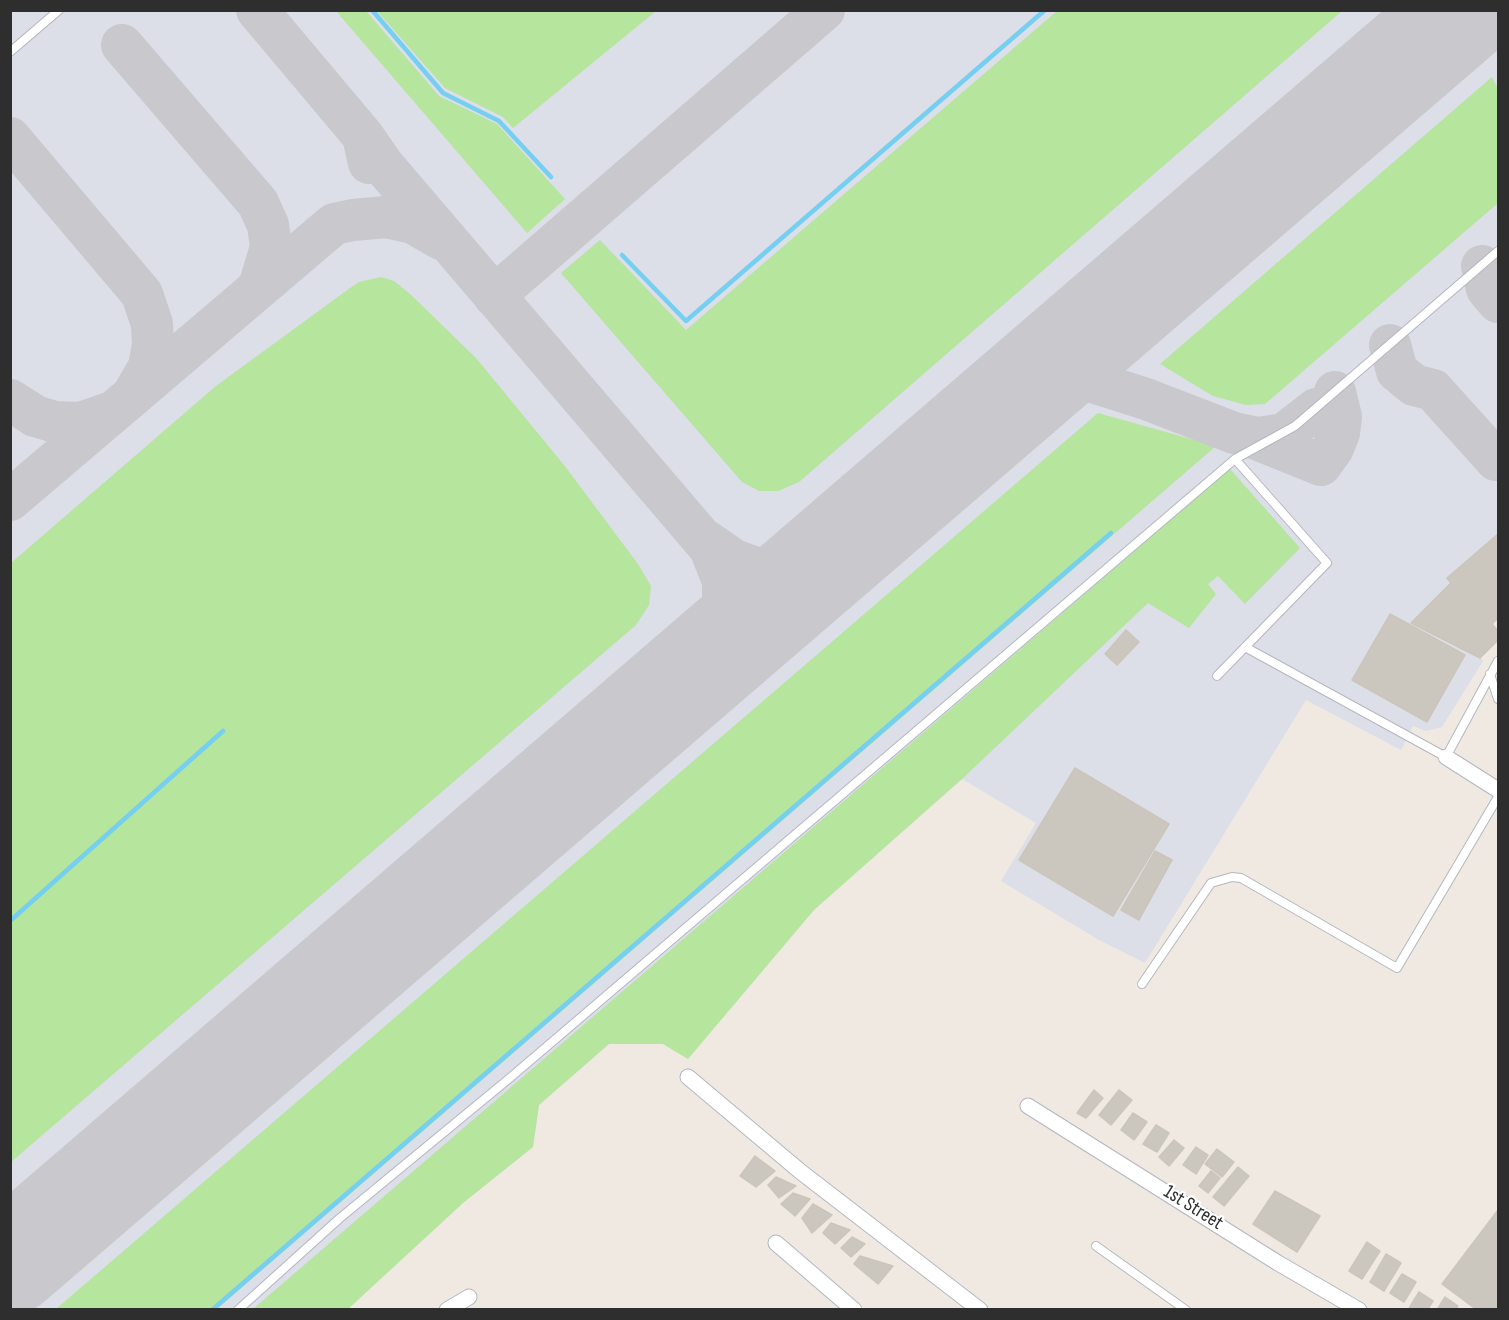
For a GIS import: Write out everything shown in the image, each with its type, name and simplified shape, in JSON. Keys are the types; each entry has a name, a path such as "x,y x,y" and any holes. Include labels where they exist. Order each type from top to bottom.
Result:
{"street":[{"path":"1446,757 1498,790"},
{"path":"688,1077 801,1172 980,1310"},
{"name":"1st Street","path":"1028,1106 1278,1263 1359,1310"},
{"path":"776,1243 854,1310"},
{"path":"447,1310 469,1298"}],"lane":[{"path":"10,52 59,10"},
{"path":"238,1310 340,1218 511,1077 1235,459 1295,426 1498,251"},
{"path":"1217,676 1327,563 1235,459"},
{"path":"1245,646 1446,757 1498,661"},
{"path":"1490,674 1498,699"},
{"path":"1142,984 1211,883 1232,877 1241,878 1397,968 1498,797"},
{"path":"1096,1246 1186,1310"}],"shaded area":[{"path":"10,11 1498,11 1498,618 1492,624 1498,631 1498,640 1480,657 1483,661 1442,727 1426,731 1413,726 1401,750 1306,700 1145,963 1099,940 1001,881 1036,823 962,779 814,910 688,1059 663,1044 609,1044 539,1105 533,1147 463,1203 348,1309 11,1309"}],"green space":[{"path":"336,11 366,11 439,96 497,124 565,199 527,233"},
{"path":"377,11 656,11 513,128 503,117 445,88"},
{"path":"1057,11 1342,11 799,482 778,491 759,491 742,482 561,273 600,240 686,330"},
{"path":"1492,77 1498,89 1498,203 1265,404 1246,405 1213,396 1160,364"},
{"path":"381,277 394,281 410,294 476,358 564,465 638,564 651,586 649,605 636,625 11,1162 11,563 216,386 359,282"},
{"path":"1098,413 1216,446 217,1309 56,1309"},
{"path":"1230,469 1300,548 1245,604 1218,576 1208,584 1216,594 1189,628 1148,603 962,779 814,910 688,1059 663,1044 609,1044 539,1105 533,1147 463,1203 348,1309 253,1309"}],"building":[{"path":"1498,534 1498,618 1492,624 1498,631 1498,640 1480,658 1411,623 1451,583 1447,578"},
{"path":"1390,614 1465,655 1427,722 1352,680"},
{"path":"1126,630 1139,642 1117,665 1105,654"},
{"path":"1075,768 1169,824 1113,916 1019,860"},
{"path":"1155,851 1172,860 1139,920 1121,910"},
{"path":"1094,1090 1103,1098 1086,1118 1077,1113"},
{"path":"1119,1090 1132,1100 1111,1125 1099,1115"},
{"path":"1133,1113 1147,1122 1134,1140 1121,1130"},
{"path":"1156,1125 1169,1133 1157,1152 1143,1144"},
{"path":"1174,1140 1184,1148 1169,1166 1159,1157"},
{"path":"1196,1147 1208,1155 1196,1174 1183,1165"},
{"path":"1217,1149 1234,1162 1222,1177 1205,1164"},
{"path":"755,1156 775,1171 756,1187 740,1176"},
{"path":"1238,1167 1249,1176 1224,1206 1213,1197"},
{"path":"1211,1171 1220,1178 1208,1193 1199,1186"},
{"path":"776,1177 796,1186 779,1198 768,1185"},
{"path":"1275,1191 1320,1216 1297,1252 1253,1224"},
{"path":"793,1193 810,1199 795,1216 781,1204"},
{"path":"813,1204 832,1215 812,1233 802,1218"},
{"path":"1498,1210 1498,1310 1477,1310 1442,1284"},
{"path":"831,1223 850,1230 835,1244 823,1233"},
{"path":"852,1237 865,1244 851,1257 841,1248"},
{"path":"1367,1242 1380,1251 1362,1279 1349,1271"},
{"path":"1386,1254 1401,1263 1384,1291 1370,1282"},
{"path":"860,1256 893,1266 878,1284 854,1264"},
{"path":"1402,1274 1416,1282 1404,1302 1390,1293"},
{"path":"1419,1292 1433,1301 1427,1310 1408,1310"},
{"path":"1445,1297 1458,1306 1456,1310 1437,1310"}],"waterway":[{"path":"372,10 443,93 499,121 551,177"},
{"path":"622,255 686,321 1045,10"},
{"path":"212,1310 1111,533"},
{"path":"10,921 223,731"}],"taxiway":[{"path":"257,10 363,136 369,163"},
{"path":"494,296 824,10"},
{"path":"122,45 258,203 268,225 271,247 259,287"},
{"path":"363,136 383,165 710,548 723,581 723,619 717,638 696,671"},
{"path":"10,138 142,294 152,324 153,345 149,367 135,391"},
{"path":"10,500 334,224 386,217 413,223 441,239"},
{"path":"1482,266 1487,289 1498,302"},
{"path":"1390,345 1397,371 1414,385 1433,390 1496,460"},
{"path":"1049,368 1146,399 1234,433 1258,438 1284,434 1316,409"},
{"path":"1249,436 1321,465 1333,448 1339,433 1341,417 1335,392"},
{"path":"10,400 35,416 55,422 80,423 112,412"},
{"path":"705,540 734,560 759,569 793,569 826,560"}],"runway":[{"path":"10,1262 1464,10"}]}
